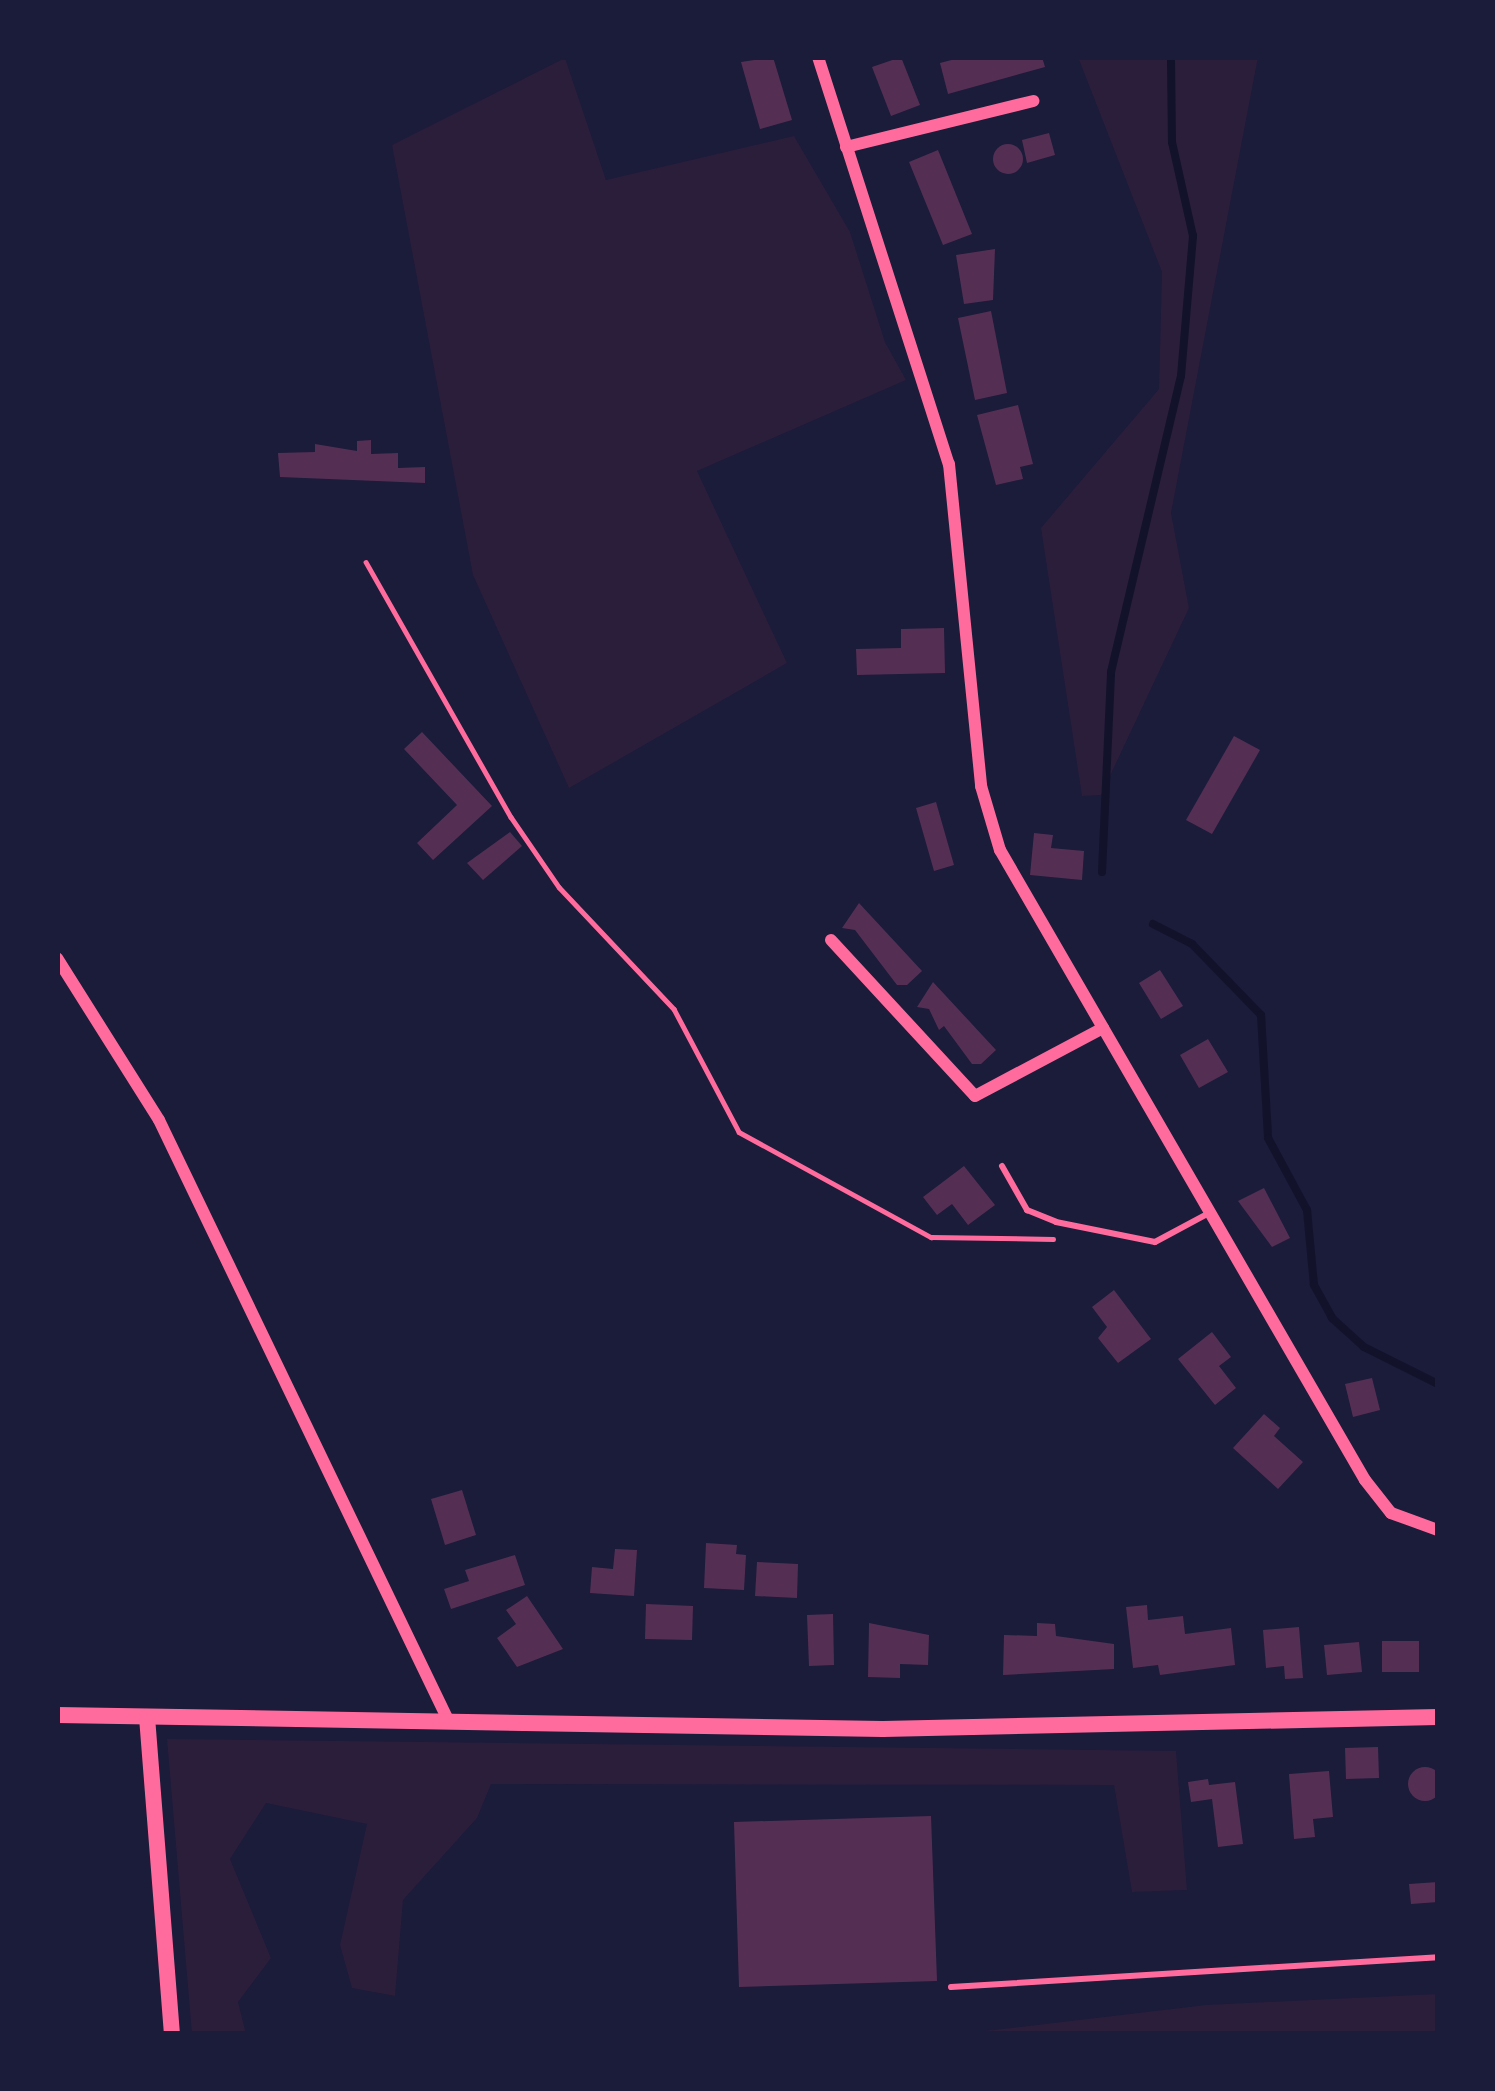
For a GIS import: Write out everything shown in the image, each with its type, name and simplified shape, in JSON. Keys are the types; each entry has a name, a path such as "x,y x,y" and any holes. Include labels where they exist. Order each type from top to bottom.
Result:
{"street":[{"path":"834,57 818,59 949,464 981,786 1000,850 1366,1480 1391,1514 1438,1530"},
{"path":"846,147 1033,101"},
{"path":"831,940 975,1096 1103,1028"},
{"path":"57,958 159,1120 447,1718"},
{"path":"57,1715 447,1718 883,1729 1438,1718"},
{"path":"147,1717 172,2034"}],"lane":[{"path":"1002,1166 1027,1210 1056,1222 1155,1242 1210,1212"},
{"path":"952,1987 1438,1957"}],"path":[{"path":"366,562 511,817 559,886 674,1010 739,1132 932,1238 1065,1240"}],"shaded area":[{"path":"1078,57 1258,57 1171,513 1189,608 1101,795 1082,796 1041,528 1159,389 1162,272"},
{"path":"565,58 606,180 794,136 850,232 885,342 906,380 697,471 787,663 569,788 473,575 392,145"},
{"path":"167,1739 1176,1751 1187,1890 1132,1892 1114,1785 491,1784 477,1818 403,1900 395,1996 352,1988 340,1945 367,1824 266,1803 230,1859 271,1958 238,2002 246,2034 192,2034"},
{"path":"1438,1994 1438,2034 960,2034 1206,2005"}],"building":[{"path":"773,57 792,120 760,129 741,62"},
{"path":"901,57 920,105 891,116 872,67"},
{"path":"963,57 1042,57 1045,67 948,94 940,63"},
{"path":"1049,133 1055,155 1027,163 1022,140"},
{"path":"1008,144 1019,148 1023,159 1019,170 1008,174 997,170 993,159 997,148"},
{"path":"938,150 972,234 943,245 909,162"},
{"path":"995,249 993,300 964,304 956,255"},
{"path":"991,311 1007,393 975,400 958,318"},
{"path":"1018,405 1033,464 1020,467 1023,479 996,485 977,415"},
{"path":"371,440 371,454 398,453 398,468 425,467 425,483 280,477 278,453 315,452 315,444 357,451 357,441"},
{"path":"944,628 945,673 857,675 856,649 901,648 901,629"},
{"path":"422,732 492,806 433,860 417,843 457,805 404,749"},
{"path":"1234,736 1260,750 1212,834 1186,820"},
{"path":"936,802 954,865 934,871 916,808"},
{"path":"510,832 522,846 483,880 467,863"},
{"path":"1034,833 1053,835 1051,848 1084,851 1082,880 1030,875"},
{"path":"859,903 922,971 907,985 897,985 855,930 842,928"},
{"path":"1160,970 1183,1006 1161,1019 1139,983"},
{"path":"933,982 996,1050 981,1064 972,1064 944,1026 939,1030 929,1009 917,1007"},
{"path":"1208,1039 1228,1072 1199,1088 1180,1055"},
{"path":"964,1166 995,1205 968,1225 952,1204 937,1215 923,1197"},
{"path":"1264,1188 1290,1238 1272,1247 1238,1201"},
{"path":"1114,1290 1151,1339 1118,1363 1098,1338 1107,1327 1092,1307"},
{"path":"1212,1332 1231,1357 1219,1366 1236,1388 1215,1405 1178,1359"},
{"path":"1372,1378 1380,1410 1353,1417 1345,1384"},
{"path":"1264,1414 1280,1428 1274,1436 1303,1462 1278,1489 1233,1448"},
{"path":"462,1490 476,1535 445,1545 431,1499"},
{"path":"706,1543 737,1545 736,1554 746,1555 744,1590 704,1588"},
{"path":"615,1549 637,1550 634,1596 590,1593 592,1567 613,1569"},
{"path":"515,1555 525,1585 451,1609 444,1589 469,1581 465,1570"},
{"path":"757,1562 798,1564 797,1598 755,1596"},
{"path":"527,1596 563,1649 517,1667 497,1638 516,1624 506,1610"},
{"path":"646,1604 693,1606 692,1640 645,1639"},
{"path":"1147,1605 1148,1620 1183,1616 1185,1634 1231,1628 1235,1665 1160,1675 1158,1665 1133,1668 1126,1607"},
{"path":"833,1614 834,1665 809,1666 807,1615"},
{"path":"869,1623 929,1635 928,1665 900,1664 900,1678 868,1677"},
{"path":"1037,1623 1055,1624 1056,1636 1114,1644 1114,1669 1003,1675 1004,1635 1037,1636"},
{"path":"1299,1627 1303,1678 1285,1679 1284,1666 1266,1668 1263,1630"},
{"path":"1382,1641 1419,1641 1419,1672 1382,1672"},
{"path":"1359,1642 1362,1672 1327,1675 1324,1645"},
{"path":"1378,1747 1379,1778 1346,1779 1345,1748"},
{"path":"1425,1767 1437,1772 1442,1784 1437,1796 1425,1801 1413,1796 1408,1784 1413,1772"},
{"path":"1329,1771 1333,1817 1313,1819 1315,1837 1294,1839 1289,1774"},
{"path":"1208,1779 1209,1785 1235,1782 1243,1844 1218,1847 1212,1799 1191,1802 1188,1782"},
{"path":"931,1816 937,1981 739,1987 734,1822"},
{"path":"1438,1882 1438,1902 1411,1904 1409,1884"}],"waterway":[{"path":"1102,872 1111,672 1181,376 1193,236 1172,142 1171,57"},
{"path":"1153,924 1192,944 1261,1015 1268,1138 1307,1210 1314,1285 1332,1318 1364,1347 1438,1384"}]}
